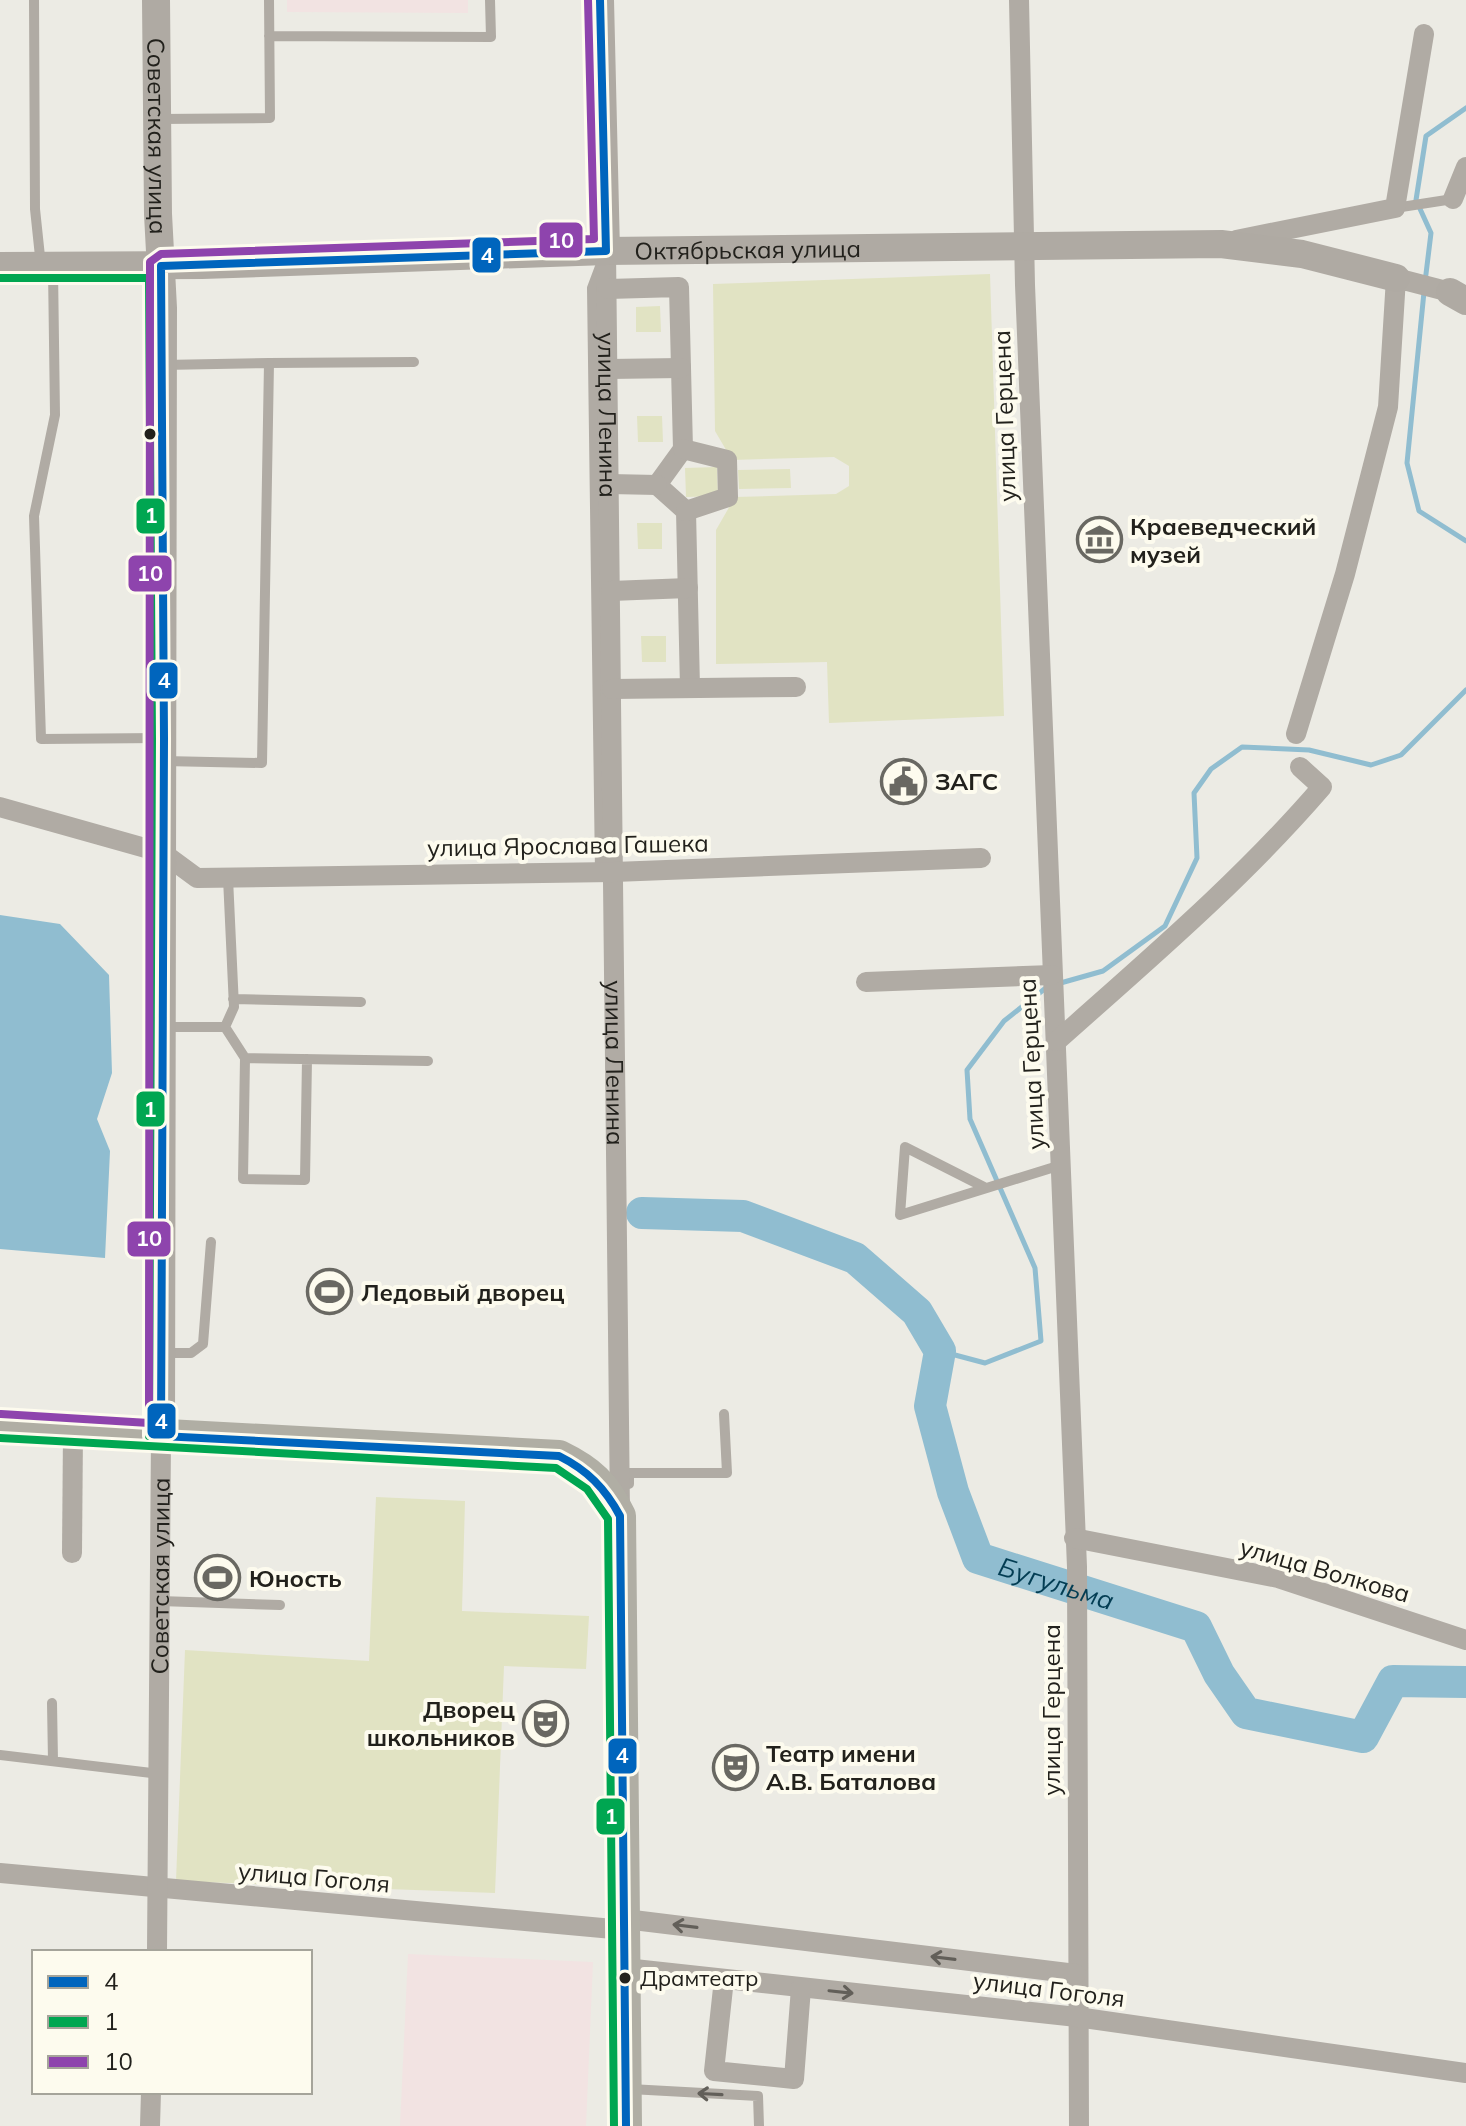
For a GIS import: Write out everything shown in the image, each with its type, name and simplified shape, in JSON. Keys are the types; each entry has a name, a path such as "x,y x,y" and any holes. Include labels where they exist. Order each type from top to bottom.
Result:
{"main road":[{"path":"0,1426 559,1456 585,1469 607,1488 620,1516"},
{"name":"улица Ленина","path":"620,1516 626,2126"}],"street":[{"name":"Советская улица","path":"156,0 164,750 157,1950"},
{"name":"улица Ленина","path":"600,0 606,251 600,288 609,369 612,689 607,872 620,1516"},
{"name":"улица Герцена","path":"1019,0 1023,246 1077,1567 1076,1974 1079,2126"},
{"path":"1221,244 1395,208 1424,34"},
{"path":"1453,199 1466,167"},
{"name":"Октябрьская улица","path":"0,266 161,266 606,251 1221,244 1302,254 1396,278"},
{"path":"1296,734 1345,574 1388,407 1396,278 1458,297"},
{"path":"600,288 679,287 683,449 657,485"},
{"path":"609,369 681,368"},
{"path":"683,449 727,460 728,497 686,511"},
{"path":"610,484 657,485 686,511 690,688"},
{"path":"611,591 688,588"},
{"path":"612,689 796,687"},
{"path":"1057,1041 1206,909 1322,787 1300,767"},
{"path":"0,807 163,853"},
{"name":"улица Ярослава Гашека","path":"163,853 197,878 607,872 981,858"},
{"path":"866,982 1052,975"},
{"path":"72,1553 73,1432"},
{"name":"улица Волкова","path":"1074,1538 1278,1578 1466,1640"},
{"name":"улица Гоголя","path":"0,1873 159,1890 625,1924 1076,1974"},
{"name":"улица Гоголя","path":"625,1968 1077,2017 1466,2073"},
{"path":"724,1979 714,2071 794,2079 801,1988"},
{"path":"150,2126 151,2094"}],"lane":[{"path":"34,0 35,209 47,266 55,415 34,516 41,739 262,763 269,363"},
{"path":"157,119 270,118 269,0"},
{"path":"269,36 491,37 490,0"},
{"path":"1395,208 1453,199"},
{"path":"600,288 607,872"},
{"path":"161,365 414,362"},
{"path":"228,878 233,999 225,1027 245,1058 243,1179 305,1180 307,1059"},
{"path":"233,999 361,1002"},
{"path":"162,1027 225,1027"},
{"path":"245,1058 428,1061"},
{"path":"986,1188 905,1147 900,1215 1061,1165"},
{"path":"161,1352 191,1353 203,1344 211,1242"},
{"path":"620,1516 630,1517 629,1473 727,1473 724,1414"},
{"path":"160,1601 280,1605"},
{"path":"52,1703 53,1761"},
{"path":"0,1755 160,1774"},
{"path":"626,2089 758,2096 759,2126"}],"shaded area":[{"path":"287,0 468,0 468,13 287,12"},
{"path":"408,1954 593,1962 586,2126 400,2126"}],"green space":[{"path":"990,274 1004,716 829,723 827,662 716,664 716,530 735,497 836,494 849,486 849,466 834,457 732,460 715,431 713,284"},
{"path":"660,306 661,332 636,332 636,307"},
{"path":"637,416 662,416 663,442 638,442"},
{"path":"717,467 718,496 686,497 685,468"},
{"path":"790,469 791,488 739,489 738,470"},
{"path":"637,523 662,523 662,549 638,549"},
{"path":"641,636 666,636 666,662 642,662"},
{"path":"376,1497 465,1501 462,1611 589,1616 586,1669 504,1666 495,1893 176,1881 185,1650 369,1661"}],"water":[{"path":"0,915 60,924 109,975 112,1073 97,1119 110,1151 105,1258 0,1249"}],"waterway":[{"path":"1425,282 1431,233 1416,200 1426,136 1466,108"},
{"path":"1424,292 1407,463 1419,511 1466,541"},
{"path":"1057,984 1103,971 1165,926 1197,858 1194,793 1211,769 1242,747 1309,750 1371,765 1401,755 1466,690"},
{"path":"940,1351 985,1363 1041,1341 1035,1268 970,1119 967,1070 1004,1021 1047,987"},
{"name":"Бугульма","path":"642,1213 743,1216 855,1258 917,1312 940,1351 930,1406 953,1492 978,1558 1196,1627 1219,1674 1246,1713 1363,1737 1393,1681 1466,1682"}],"transit line":[{"name":"10","path":"1,1414 149,1423 150,262 161,254 594,239 588,0"},
{"name":"4","path":"600,0 606,251 161,266 164,738 161,1436 559,1456 587,1474 608,1497 620,1516 626,2126"},
{"name":"1","path":"0,278 149,278 152,738 149,1436"},
{"name":"1","path":"0,1438 556,1468 587,1489 608,1519 614,2126"}],"place":[{"name":"Краеведческий музей","path":"1099,540"},
{"name":"ЗАГС","path":"904,781"},
{"name":"Ледовый дворец","path":"330,1292"},
{"name":"Юность","path":"218,1578"},
{"name":"Дворец школьников","path":"546,1723"},
{"name":"Театр имени А.В. Баталова","path":"735,1767"},
{"name":"Драмтеатр","path":"625,1978"}]}
